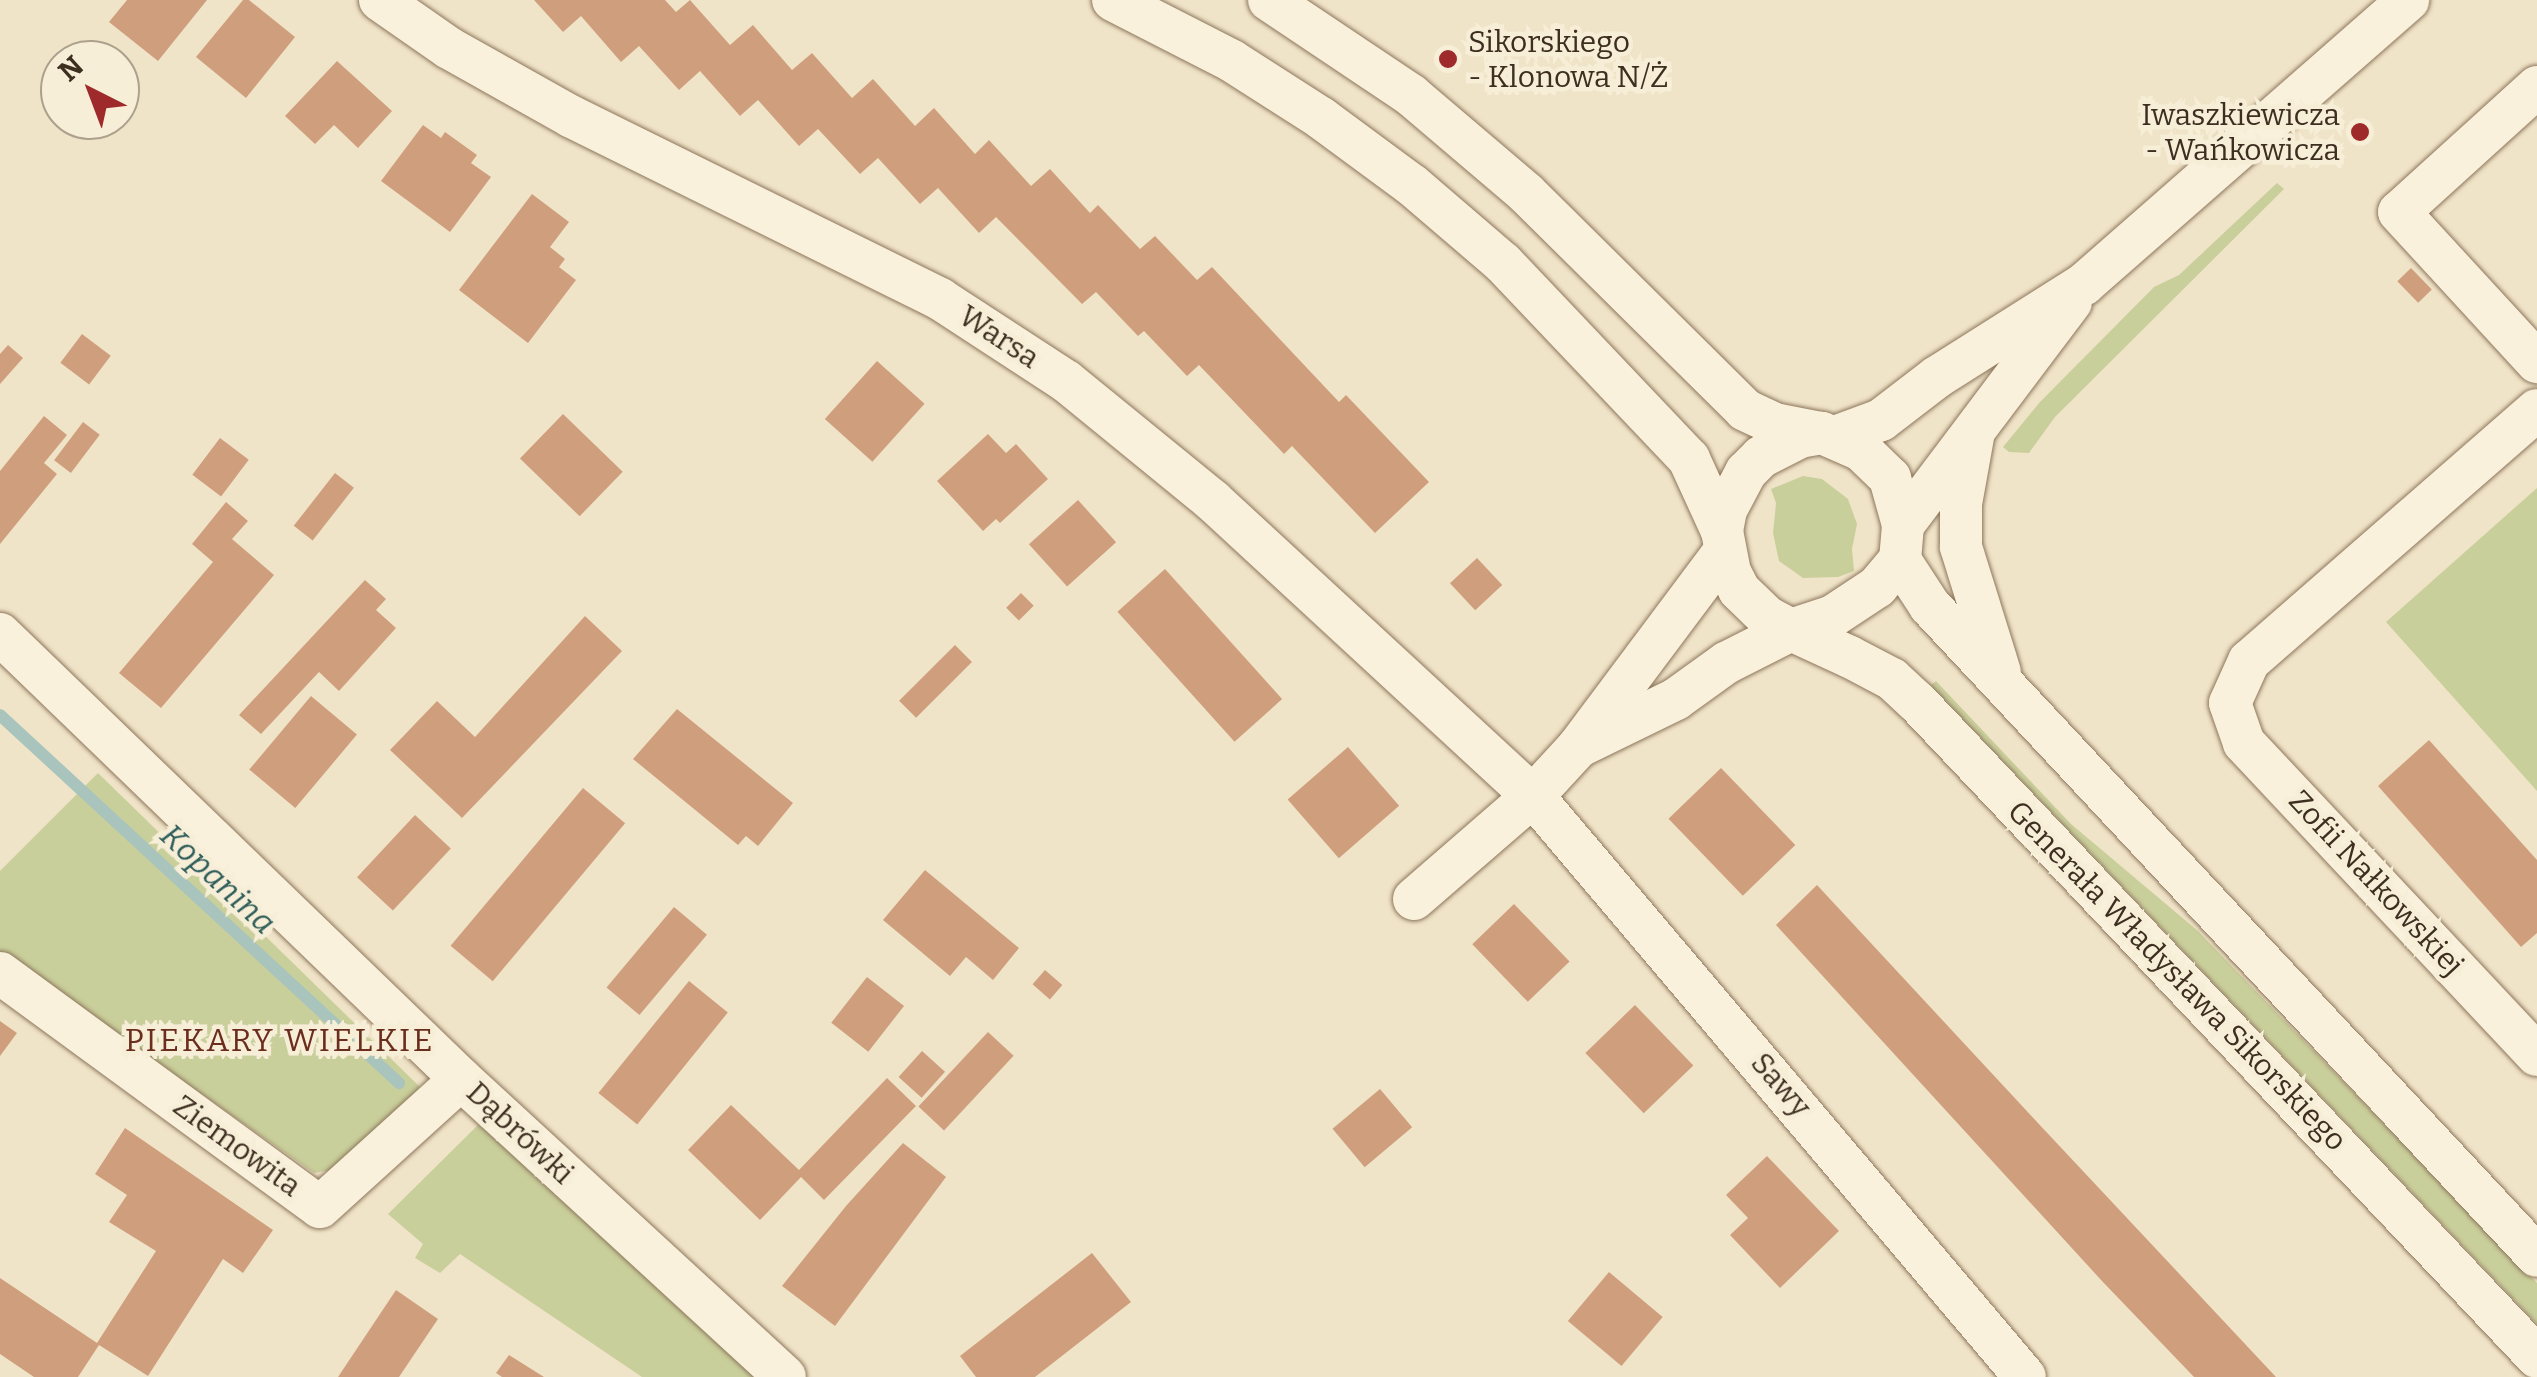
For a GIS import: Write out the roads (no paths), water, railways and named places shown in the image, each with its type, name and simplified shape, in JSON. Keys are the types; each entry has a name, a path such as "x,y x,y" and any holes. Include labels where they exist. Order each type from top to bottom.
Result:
{"street":[{"name":"Warsa","path":"380,0 449,48 572,118 940,299 1066,381 1212,500 1533,796"},
{"path":"1113,0 1232,61 1321,118 1412,185 1503,263 1689,459 1739,590 1752,605 1791,630"},
{"path":"1269,0 1412,94 1526,193 1745,410 1776,424 1829,435 1861,450 1890,478 1899,496 1902,543 1930,606 2537,1256"},
{"path":"1414,899 1533,796 1578,747 1723,542 1734,490 1762,456 1800,437 1829,435 1881,420 1937,377 2084,284 2408,0"},
{"path":"2537,87 2399,212 2537,362"},
{"path":"1578,747 1676,699 1726,663 1852,605 1902,543 1928,488 1973,437 2084,284"},
{"name":"Zofii Nałkowskiej","path":"2537,410 2249,661 2230,703 2244,743 2537,1055"},
{"path":"1973,437 1960,504 1961,547 2005,687"},
{"name":"Generała Władysława Sikorskiego","path":"1791,630 1892,680 1916,702 2522,1360"},
{"name":"Dąbrówki","path":"0,634 460,1079 785,1377"},
{"name":"Sawy","path":"1533,796 1988,1327 2025,1377"},
{"name":"Ziemowita","path":"0,973 320,1207 460,1079"}],"waterway":[{"name":"Kopanina","path":"0,715 399,1083"}],"place":[{"name":"Sikorskiego - Klonowa N/Ż","path":"1448,59"},
{"name":"Iwaszkiewicza - Wańkowicza","path":"2360,132"}],"district":[{"name":"PIEKARY WIELKIE","path":"280,1040"}]}
